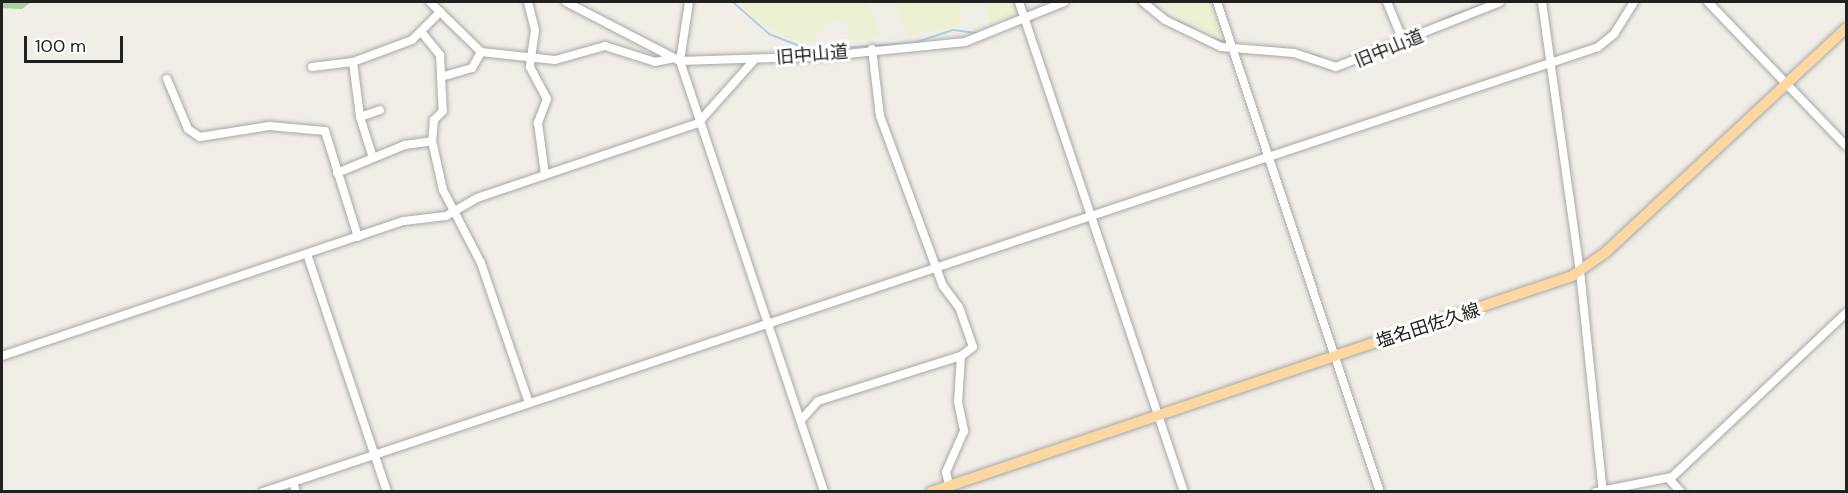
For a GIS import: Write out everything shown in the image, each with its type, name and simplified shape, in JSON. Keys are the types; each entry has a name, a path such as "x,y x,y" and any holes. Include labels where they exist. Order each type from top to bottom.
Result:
{"main road":[{"name":"塩名田佐久線","path":"931,492 1160,416 1580,271 1846,28"}],"street":[{"path":"430,2 481,52 472,68 441,77"},
{"path":"528,2 536,30 529,57 535,81 547,99 538,123 545,175"},
{"path":"566,2 676,60"},
{"path":"689,2 676,60 701,121 824,492"},
{"path":"1020,2 1184,492"},
{"name":"旧中山道","path":"481,52 564,59 605,46 655,62 755,59 965,42 1026,20 1064,2"},
{"name":"旧中山道","path":"1143,2 1165,20 1232,50 1286,52 1344,66 1500,2"},
{"path":"1217,2 1380,492"},
{"path":"1387,2 1404,43"},
{"path":"1542,2 1554,62 1580,271 1600,491 1669,479 1846,313"},
{"path":"263,492 1091,214 1598,48 1614,34 1634,2"},
{"path":"1708,2 1846,146"},
{"path":"312,68 353,62 423,34 440,12"},
{"path":"423,34 440,56 443,111 434,120 432,141 443,190 481,263 529,403"},
{"path":"801,420 819,401 961,356 972,344 938,265 880,116 872,49"},
{"path":"2,356 358,237 456,212 477,198 701,121 755,59"},
{"path":"353,62 360,117 373,158"},
{"path":"167,80 194,135 315,126 328,136 337,173 358,237"},
{"path":"360,117 380,110"},
{"path":"337,173 373,158 432,141"},
{"path":"307,254 387,492"},
{"path":"950,485 946,472 964,431 958,402 961,356"},
{"path":"1669,479 1681,492"},
{"path":"293,482 296,492"}],"green space":[{"path":"2,2 31,2 22,9 2,8"},
{"path":"737,2 869,2 880,36 849,42 848,26 840,20 826,25 811,42 792,39 762,25"},
{"path":"894,2 961,2 960,27 906,36"},
{"path":"983,2 1013,2 1017,14 991,25"},
{"path":"1160,2 1212,2 1224,39 1173,14"}],"waterway":[{"path":"733,2 769,34 810,50 914,43 953,30 977,33"},
{"path":"1150,2 1158,9"},
{"path":"1442,20 1488,2"},
{"path":"1177,21 1191,28"},
{"path":"1212,38 1227,43"},
{"path":"1282,48 1320,57"}]}
